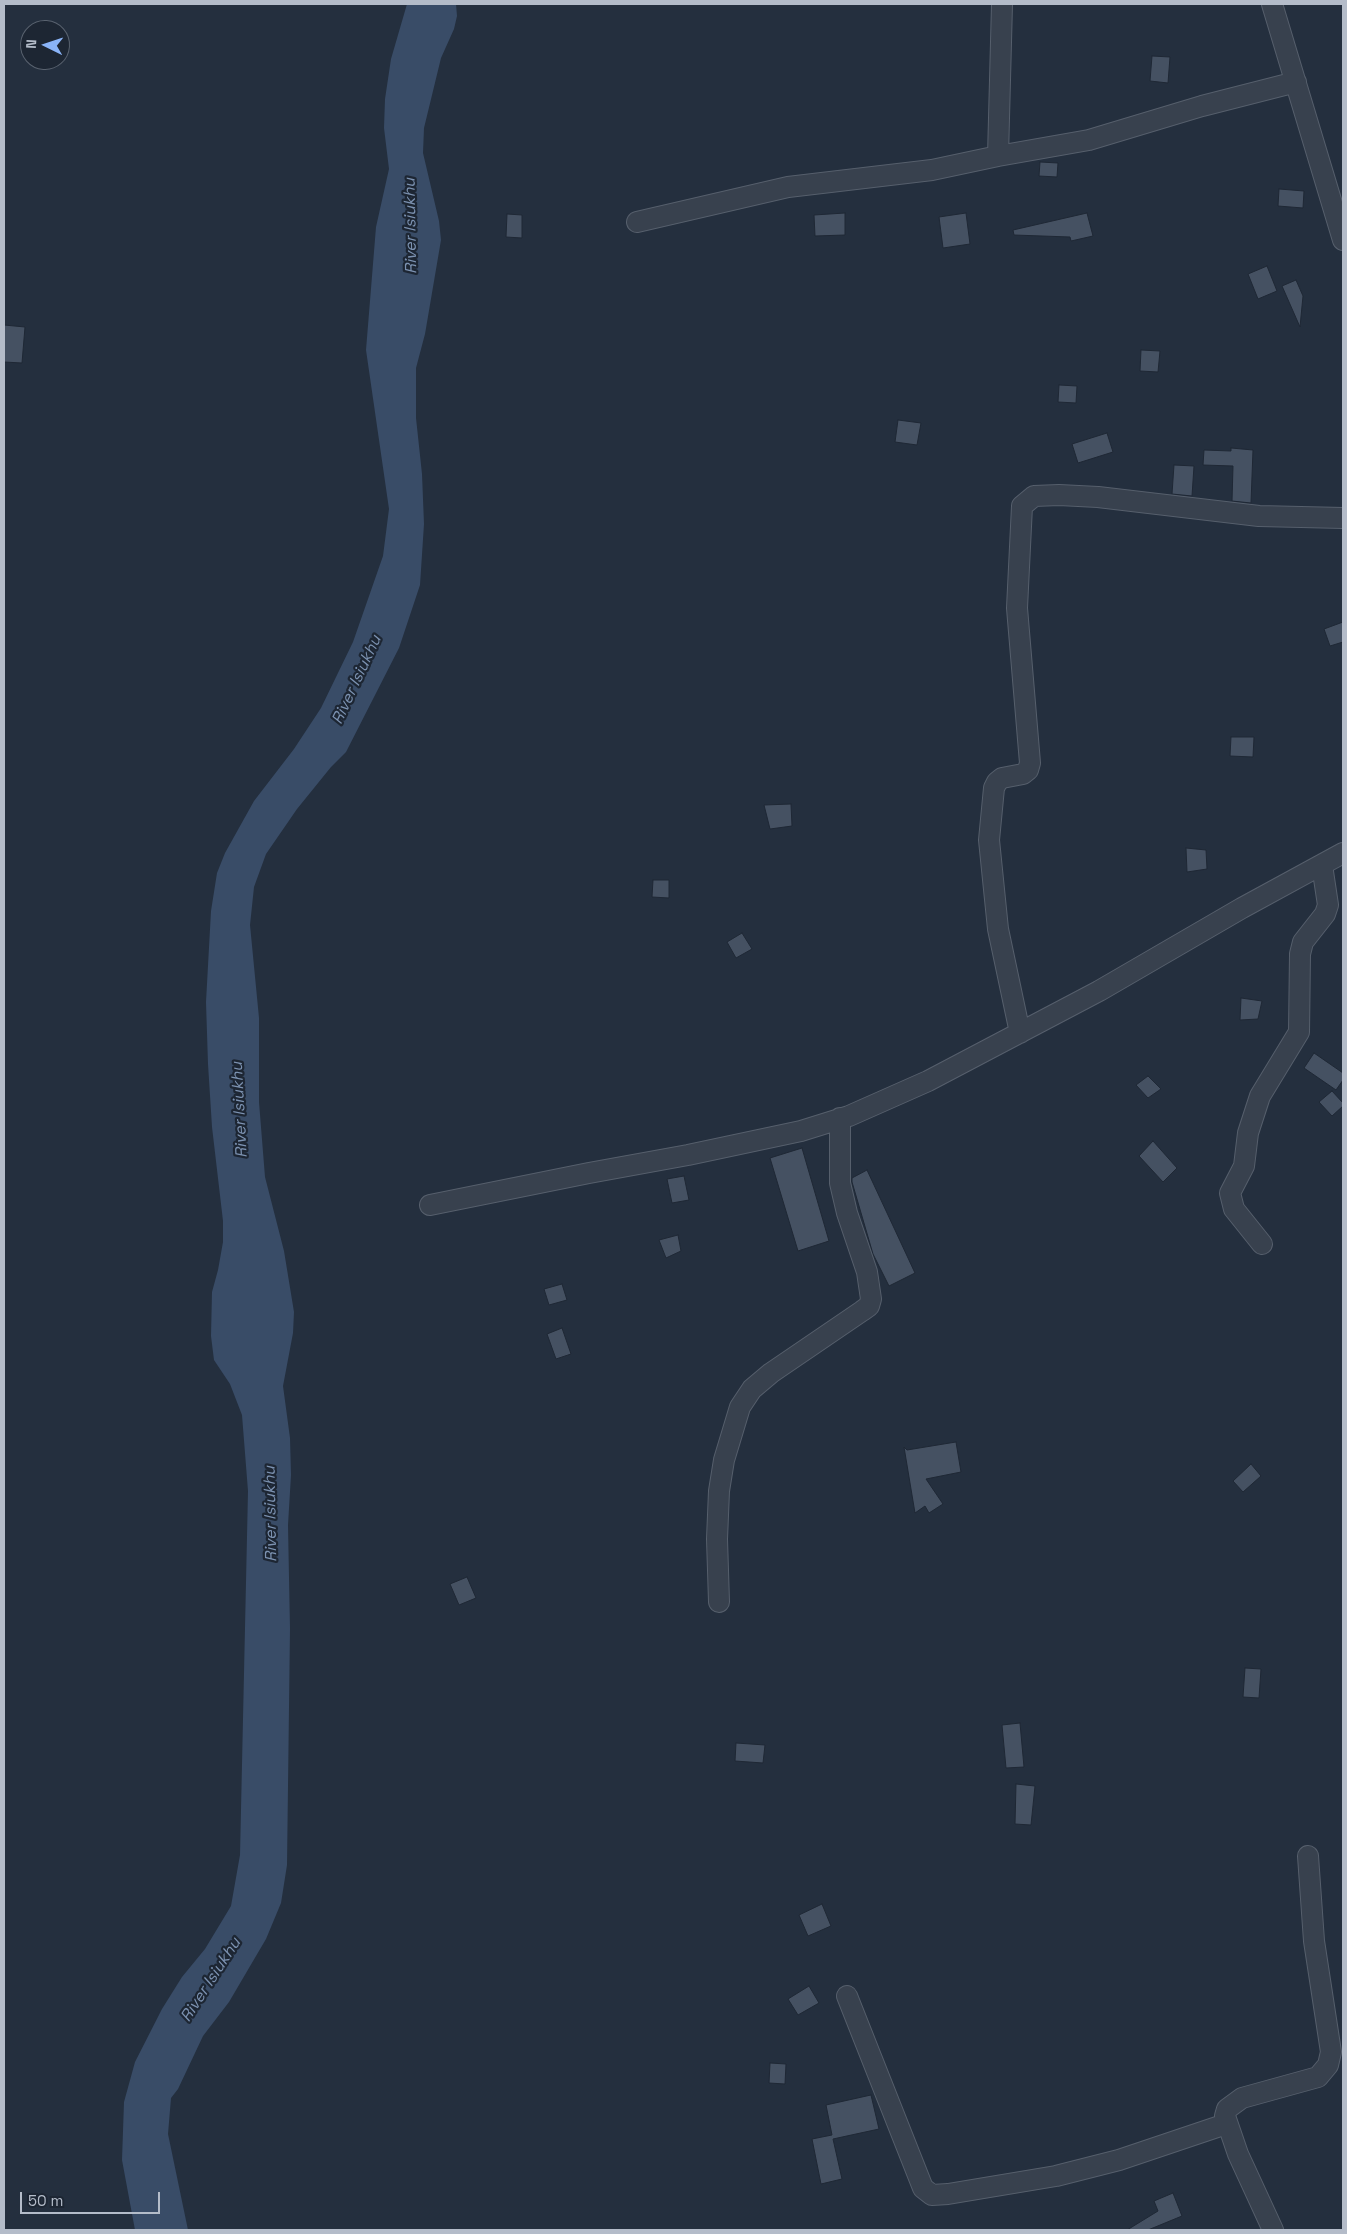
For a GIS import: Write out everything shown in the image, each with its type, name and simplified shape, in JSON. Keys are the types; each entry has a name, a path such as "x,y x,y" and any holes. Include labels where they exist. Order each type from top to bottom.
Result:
{"street":[{"path":"998,156 1002,4"},
{"path":"1272,4 1343,240"},
{"path":"637,222 788,187 932,170 1089,140 1202,106 1296,82"},
{"path":"1020,1033 998,929 989,840 993,794 997,782 1002,778 1023,774 1028,770 1030,763 1017,608 1022,506 1034,496 1059,495 1098,497 1259,516 1343,518"},
{"path":"430,1205 688,1155 801,1131 840,1118 928,1081 1020,1033 1099,991 1242,908 1343,853"},
{"path":"1262,1244 1234,1209 1230,1193 1244,1166 1248,1133 1260,1096 1300,1032 1300,954 1303,942 1327,910 1322,865"},
{"path":"719,1602 717,1540 719,1491 724,1460 740,1406 752,1389 771,1373 869,1306 871,1299 867,1272 847,1213 840,1183 840,1118"},
{"path":"1273,2230 1226,2124 1227,2109 1242,2098 1318,2077 1328,2065 1331,2052 1314,1941 1308,1856"},
{"path":"847,1996 923,2188 932,2195 1056,2176 1119,2160 1226,2124"}],"water":[{"name":"River Isiukhu","path":"407,4 456,4 457,16 454,29 441,58 424,128 423,153 439,221 441,240 425,334 416,368 416,418 422,474 424,524 420,585 399,648 346,752 331,767 297,809 266,854 254,887 250,925 259,1018 259,1102 265,1177 284,1251 294,1312 293,1333 283,1386 290,1438 291,1475 288,1525 290,1629 287,1865 281,1903 266,1939 229,2002 203,2036 178,2089 171,2098 168,2134 188,2230 135,2230 122,2160 124,2102 135,2062 162,2009 182,1977 205,1949 231,1906 240,1855 248,1491 242,1415 230,1384 214,1360 211,1336 212,1292 223,1242 223,1221 212,1127 208,1064 206,1002 211,911 217,873 225,853 254,801 294,749 321,708 353,642 383,556 389,509 366,350 376,227 389,169 384,128 385,99 391,59"}],"building":[{"path":"1152,56 1170,57 1168,83 1150,81"},
{"path":"1040,162 1058,163 1057,177 1039,176"},
{"path":"1279,189 1304,191 1303,208 1278,206"},
{"path":"845,213 845,235 815,236 814,215"},
{"path":"966,213 970,244 943,248 939,217"},
{"path":"1087,213 1093,236 1071,241 1070,237 1014,235 1013,230"},
{"path":"507,214 522,215 522,238 506,237"},
{"path":"1267,266 1277,291 1258,299 1248,274"},
{"path":"1296,280 1303,296 1300,327 1282,286"},
{"path":"4,325 25,327 22,363 4,362"},
{"path":"1141,350 1160,351 1158,372 1140,371"},
{"path":"1059,385 1077,386 1076,403 1058,402"},
{"path":"898,420 921,423 917,445 895,442"},
{"path":"1107,433 1113,452 1078,463 1072,444"},
{"path":"1231,448 1253,450 1251,503 1232,501 1233,466 1203,465 1204,450 1231,451"},
{"path":"1174,465 1194,466 1192,496 1172,494"},
{"path":"1343,622 1343,642 1330,646 1324,629"},
{"path":"1231,737 1254,737 1253,757 1230,756"},
{"path":"791,804 792,826 770,829 764,805"},
{"path":"1186,848 1206,850 1207,869 1187,872"},
{"path":"653,880 669,880 669,898 652,897"},
{"path":"742,933 752,949 736,958 727,942"},
{"path":"1241,998 1262,1001 1258,1019 1240,1020"},
{"path":"1314,1053 1343,1073 1343,1080 1336,1090 1304,1068"},
{"path":"1148,1076 1161,1089 1148,1098 1136,1085"},
{"path":"1332,1091 1343,1103 1343,1106 1332,1116 1319,1102"},
{"path":"1153,1141 1177,1168 1163,1182 1139,1156"},
{"path":"802,1148 829,1241 798,1251 770,1158"},
{"path":"867,1170 915,1273 889,1286 873,1254 852,1182 852,1178"},
{"path":"684,1176 689,1200 672,1203 667,1179"},
{"path":"678,1235 681,1251 666,1258 659,1240"},
{"path":"562,1284 567,1300 549,1305 544,1289"},
{"path":"562,1328 571,1354 556,1359 547,1334"},
{"path":"956,1442 961,1472 926,1479 943,1504 929,1513 925,1506 915,1513 904,1447 907,1450"},
{"path":"1251,1464 1261,1476 1243,1492 1233,1481"},
{"path":"467,1577 476,1598 459,1605 450,1584"},
{"path":"1245,1668 1261,1669 1259,1698 1243,1697"},
{"path":"1020,1723 1024,1767 1006,1768 1002,1725"},
{"path":"736,1743 765,1745 763,1763 735,1761"},
{"path":"1016,1784 1035,1786 1031,1825 1015,1824"},
{"path":"822,1904 831,1926 808,1936 799,1915"},
{"path":"809,1986 819,2003 798,2015 788,1999"},
{"path":"770,2063 786,2064 785,2084 769,2083"},
{"path":"871,2095 879,2129 833,2139 842,2179 821,2184 812,2139 832,2135 826,2105"},
{"path":"1173,2193 1182,2216 1148,2230 1127,2230 1158,2211 1154,2201"}]}
